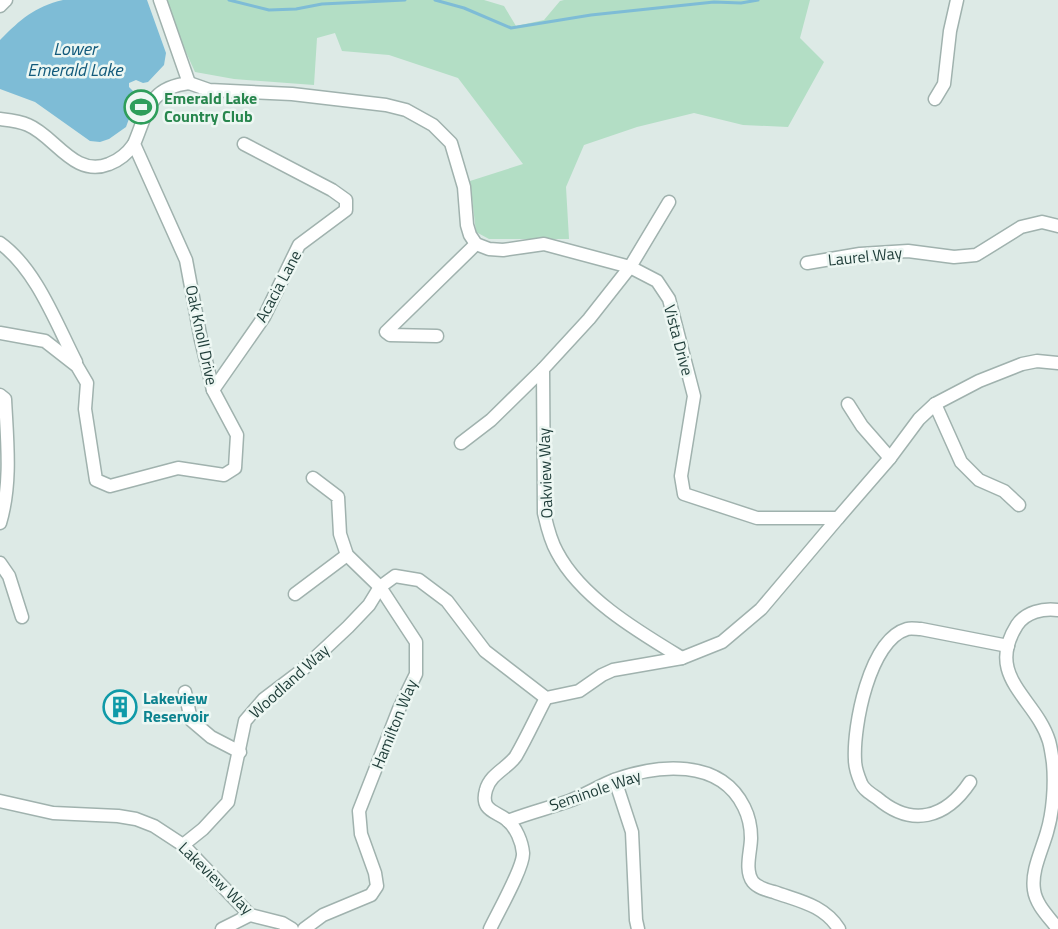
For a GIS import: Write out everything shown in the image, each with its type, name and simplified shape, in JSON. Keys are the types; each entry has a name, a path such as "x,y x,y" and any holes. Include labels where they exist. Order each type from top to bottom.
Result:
{"street":[{"path":"0,6 6,0"},
{"path":"160,0 189,83"},
{"path":"935,99 944,84 950,31 957,0"},
{"path":"0,119 29,125 79,164 101,167 127,154 134,144 154,97 172,85 189,83 209,90 292,94 386,105 406,110 434,125 451,143 464,187 467,225 476,244 386,332 390,335 437,336"},
{"name":"Oak Knoll Drive","path":"77,366 87,383 86,409 96,480 110,486 178,468 224,476 235,468 237,435 213,390 186,260 134,144"},
{"name":"Acacia Lane","path":"213,390 264,317 299,245 346,210 346,200 332,190 244,144"},
{"path":"461,444 491,420 589,320 630,267 669,202"},
{"name":"Laurel Way","path":"807,263 860,254 908,251 954,257 976,255 1021,227 1042,222 1058,226"},
{"path":"0,243 12,251 34,282 77,366"},
{"name":"Vista Drive","path":"476,244 489,249 503,250 544,244 630,267 657,281 669,299 694,396 681,476 684,494 757,518 838,518"},
{"path":"0,333 45,341 77,366"},
{"path":"380,587 395,576 419,580 447,601 485,651 546,698 579,691 613,670 682,658 722,642 761,609 890,458 919,419 935,404 979,381 1022,364 1037,361 1058,363"},
{"name":"Oakview Way","path":"543,369 544,513 548,532 558,553 580,584 596,598 655,642 682,658"},
{"path":"0,395 5,399 8,458 6,501 0,523"},
{"path":"848,404 862,426 890,458"},
{"path":"935,404 961,462 979,480 1004,491 1019,505"},
{"path":"295,594 347,555 340,534 338,497 313,478"},
{"name":"Hamilton Way","path":"304,929 323,915 371,895 377,886 375,873 361,834 359,811 399,709 416,674 416,642 380,587 347,555"},
{"path":"0,563 9,576 22,617"},
{"name":"Woodland Way","path":"183,844 202,829 228,802 245,721 264,699 301,671 348,627 369,605 380,587"},
{"path":"1058,610 1042,610 1032,613 1019,622 1008,646 1008,672 1049,740 1053,765 1052,804 1047,832 1040,851 1034,889 1038,903 1058,929"},
{"path":"970,782 960,797 940,812 925,815 909,814 895,810 881,802 862,786 855,764 854,743 861,700 869,676 881,652 894,637 906,630 921,629 1008,646"},
{"path":"185,692 191,720 211,737 240,752"},
{"path":"490,929 523,855 519,836 508,821 492,812 487,806 486,788 499,770 514,758 546,698"},
{"name":"Seminole Way","path":"508,821 570,800 615,780 649,771 684,767 698,770 723,782 743,804 749,818 751,836 748,867 753,882 764,889 822,910 839,929"},
{"path":"615,780 632,832 638,929"},
{"name":"Lakeview Way","path":"0,801 53,813 118,816 136,819 154,826 183,844 250,915 282,923 292,929"},
{"path":"222,929 250,915"}],"green space":[{"path":"167,0 484,0 504,6 516,26 544,20 560,1 564,0 810,0 800,38 824,62 788,127 743,125 694,113 637,127 584,145 566,187 569,239 489,239 476,232 470,181 523,164 458,78 389,55 342,51 335,33 317,38 314,85 234,79 195,72 181,41"}],"water":[{"name":"Lower Emerald Lake","path":"63,0 147,0 166,53 164,65 148,82 143,83 136,80 129,83 135,96 131,98 130,116 126,127 109,139 100,142 90,141 35,102 0,89 0,40 28,15 44,6"}],"waterway":[{"path":"229,0 269,10 296,9 322,4 405,0"},
{"path":"435,0 464,8 511,28 591,15 714,2 741,3 758,0"}],"place":[{"name":"Emerald Lake Country Club","path":"141,107"},
{"name":"Lakeview Reservoir","path":"120,707"}]}
